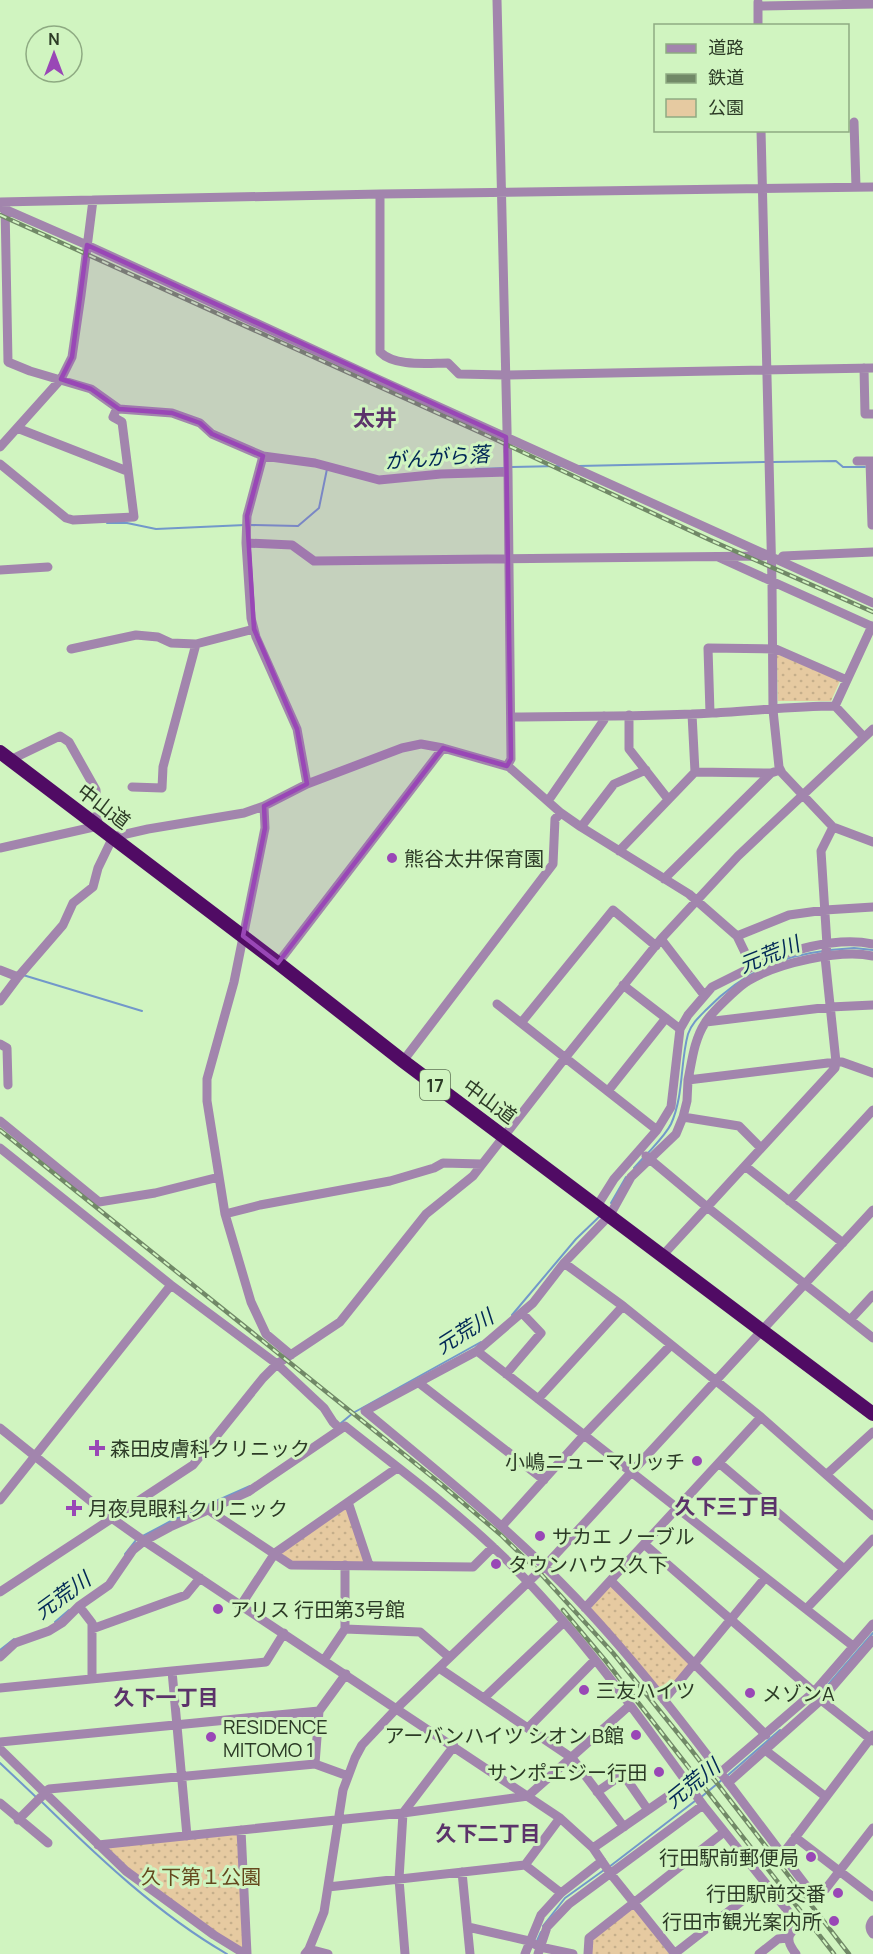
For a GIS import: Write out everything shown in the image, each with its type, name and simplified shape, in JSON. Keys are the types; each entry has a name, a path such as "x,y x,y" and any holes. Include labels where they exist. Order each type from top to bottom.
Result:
{"highway":[{"name":"中山道","path":"5,756 279,963 403,1061 873,1414"}],"street":[{"path":"497,0 508,472 511,759 507,766"},
{"path":"758,24 758,3 854,2 873,4"},
{"path":"854,122 856,187"},
{"path":"664,879 775,771 771,648 772,582 775,558 766,369 761,132"},
{"path":"2,205 93,200 380,194 873,187"},
{"path":"380,194 380,352 384,356 402,362 448,363 459,374 869,368 865,414 873,414"},
{"path":"0,447 61,379 72,357 93,200"},
{"path":"2,205 8,362 91,389 117,408 172,413 200,423 212,434 263,456 314,463 379,480 441,474 508,472"},
{"path":"2,205 873,603"},
{"path":"0,464 66,518 73,520 134,517 122,422 113,417 117,408"},
{"path":"17,428 127,471"},
{"path":"263,456 247,516 249,599 254,629 297,729 307,784"},
{"path":"857,461 871,461 873,535"},
{"path":"246,543 292,545 314,561 713,555 775,558 783,555 873,552"},
{"path":"713,555 872,627 835,706"},
{"path":"0,570 48,567"},
{"path":"71,648 136,635 158,637 171,643 196,644 254,629"},
{"path":"132,787 162,788 163,767 196,644"},
{"path":"710,713 708,648 771,648 847,680"},
{"path":"511,717 692,714 773,710 802,706 835,706 864,738"},
{"path":"692,714 695,772"},
{"path":"548,801 604,720 604,716"},
{"path":"628,716 629,748 668,800"},
{"path":"0,1592 193,1465 277,1364 340,1322 426,1214 473,1176 623,985 696,900 738,856 873,729"},
{"path":"0,848 98,826 96,790 69,742 60,736 5,756"},
{"path":"0,1001 63,925 73,903 93,887 98,868 112,837 244,813 264,806 307,784 402,748 421,744 507,766 561,813 696,900 737,936 752,967"},
{"path":"279,963 443,748"},
{"path":"581,827 614,784 646,770"},
{"path":"618,851 695,772 775,771 803,795 833,827 873,842"},
{"path":"264,806 265,828 234,982 207,1079 207,1101 225,1214 251,1302 266,1334 291,1355"},
{"path":"403,1061 553,864 555,819 561,813"},
{"path":"663,1255 835,1068 825,957 827,945 821,850 833,827"},
{"path":"737,936 775,920 825,910 873,907"},
{"path":"521,1023 613,910 659,942 704,995"},
{"path":"597,1206 614,1179 657,1130 671,1107 680,1029 712,987 752,967 797,950 854,942 873,944"},
{"path":"873,956 854,954 800,961 747,982 706,1022 694,1046 687,1101 676,1134 651,1160 630,1177 610,1215 564,1263 522,1313 477,1351 365,1411 502,1526 585,1608 664,1700 817,1900 873,1828"},
{"path":"0,970 18,977"},
{"path":"623,985 680,1029"},
{"path":"497,1004 657,1130"},
{"path":"706,1022 830,1007 873,1005"},
{"path":"608,1091 666,1018"},
{"path":"0,1044 7,1048 8,1084"},
{"path":"688,1080 836,1062 873,1073"},
{"path":"789,1201 873,1110"},
{"path":"683,1117 740,1126 761,1148"},
{"path":"0,1121 99,1202 155,1193 219,1177"},
{"path":"0,1148 171,1285 277,1364 324,1408 337,1425"},
{"path":"640,1150 707,1207 873,1338"},
{"path":"225,1214 260,1205 390,1181 434,1168 443,1163 482,1164"},
{"path":"745,1166 843,1243"},
{"path":"328,1954 307,1951 324,1912 338,1820 348,1776 362,1745 449,1657 545,1566 873,1210"},
{"path":"564,1263 671,1345 827,1474 873,1516"},
{"path":"0,1500 171,1285"},
{"path":"850,1320 873,1295"},
{"path":"538,1399 623,1306"},
{"path":"506,1374 541,1333 522,1313"},
{"path":"502,1526 585,1434 671,1345"},
{"path":"477,1351 853,1646"},
{"path":"419,1383 544,1480"},
{"path":"585,1608 760,1418"},
{"path":"0,1657 15,1643 50,1631 62,1623 79,1606 109,1585 133,1550 144,1541 207,1509 248,1492 337,1425 345,1426 437,1498 493,1547 564,1622 630,1705 724,1832 799,1925 790,1932 787,1938 788,1944 796,1954"},
{"path":"0,1428 113,1519 144,1541 560,1818 593,1848 610,1873 675,1954 765,1883"},
{"path":"827,1474 873,1432"},
{"path":"719,1462 844,1569"},
{"path":"241,1605 275,1553 397,1468"},
{"path":"348,1502 369,1565"},
{"path":"207,1509 291,1564 473,1567 493,1547"},
{"path":"806,1609 873,1539"},
{"path":"644,1544 821,1700 872,1738 782,1855"},
{"path":"324,1660 345,1629 345,1565"},
{"path":"92,1629 186,1595 200,1578"},
{"path":"664,1700 765,1578"},
{"path":"611,1581 765,1735"},
{"path":"79,1606 92,1623 92,1678"},
{"path":"484,1698 564,1622"},
{"path":"720,1773 814,1692 873,1624"},
{"path":"345,1629 420,1632 449,1657"},
{"path":"0,1688 266,1662 284,1633"},
{"path":"728,1783 821,1700 873,1640"},
{"path":"528,1728 595,1660"},
{"path":"439,1668 572,1758 624,1827"},
{"path":"171,1671 187,1836"},
{"path":"315,1764 319,1711 346,1674"},
{"path":"98,1845 403,1813 528,1796 630,1705"},
{"path":"0,1742 319,1711"},
{"path":"405,1954 399,1879 403,1813 454,1746"},
{"path":"0,1749 40,1798 126,1871 214,1935 246,1954"},
{"path":"765,1750 826,1797"},
{"path":"18,1820 50,1789 315,1764 348,1776"},
{"path":"597,1792 623,1774 648,1810"},
{"path":"593,1848 687,1783"},
{"path":"0,1803 48,1844"},
{"path":"539,1951 547,1927 569,1905 704,1805"},
{"path":"525,1865 560,1818"},
{"path":"241,1830 246,1954"},
{"path":"588,1954 589,1938 724,1832"},
{"path":"795,1837 873,1897"},
{"path":"525,1954 541,1915 561,1893 602,1861"},
{"path":"328,1887 525,1865 561,1893"},
{"path":"462,1872 470,1954"},
{"path":"873,1920 870,1930 873,1934"},
{"path":"468,1927 529,1941 539,1951 573,1954"},
{"path":"759,1954 778,1939 787,1938"}],"highlighted area":[{"path":"87,245 506,437 511,759 507,766 443,748 278,963 243,936 265,828 264,806 307,784 297,729 254,629 247,516 263,456 212,434 200,423 172,413 119,409 91,389 61,379 72,357"}],"green space":[{"path":"777,654 840,681 831,701 778,701"},
{"path":"347,1508 364,1562 292,1561 281,1553"},
{"path":"611,1585 690,1664 667,1692 663,1692 592,1611 592,1606"},
{"name":"久下第１公園","path":"237,1834 243,1949 172,1902 106,1847"},
{"path":"634,1907 669,1954 592,1954 592,1939"}],"waterway":[{"name":"がんがら落","path":"773,462 836,461 843,467 865,467"},
{"name":"がんがら落","path":"578,466 767,462"},
{"name":"がんがら落","path":"512,467 560,466"},
{"name":"がんがら落","path":"476,469 506,468"},
{"name":"がんがら落","path":"250,525 298,526 319,508 327,469"},
{"name":"がんがら落","path":"107,523 127,523 156,529 245,525"},
{"name":"元荒川","path":"830,950 854,948 873,950"},
{"name":"元荒川","path":"648,1153 671,1124 675,1113 688,1034 696,1020 719,997 760,969 791,958 824,951"},
{"path":"23,975 142,1011"},
{"name":"元荒川","path":"634,1168 644,1157"},
{"name":"元荒川","path":"611,1203 626,1177"},
{"name":"元荒川","path":"512,1315 576,1239 600,1216"},
{"name":"元荒川","path":"341,1423 353,1413 481,1342"},
{"name":"元荒川","path":"141,1537 250,1486"},
{"name":"元荒川","path":"125,1554 136,1540"},
{"name":"元荒川","path":"55,1622 69,1610"},
{"name":"元荒川","path":"820,1694 873,1633"},
{"name":"元荒川","path":"0,1650 14,1639"},
{"name":"元荒川","path":"728,1775 780,1730"},
{"name":"元荒川","path":"0,1763 37,1798"},
{"name":"元荒川","path":"700,1798 723,1779"},
{"name":"元荒川","path":"609,1867 695,1801"},
{"name":"元荒川","path":"42,1802 107,1864 153,1903 227,1954"},
{"name":"元荒川","path":"543,1926 565,1898 604,1870"},
{"name":"元荒川","path":"536,1943 541,1932"}],"railway":[{"path":"0,215 488,436 710,540 873,612"},
{"path":"0,1130 441,1484 501,1535 539,1572 613,1653 689,1747 849,1954"},
{"path":"563,1610 605,1660 834,1954"}],"place":[{"name":"熊谷太井保育園","path":"392,858"},
{"name":"森田皮膚科クリニック","path":"97,1448"},
{"name":"小嶋ニューマリッチ","path":"697,1461"},
{"name":"月夜見眼科クリニック","path":"74,1508"},
{"name":"サカエ ノーブル","path":"540,1536"},
{"name":"タウンハウス久下","path":"496,1564"},
{"name":"アリス 行田第3号館","path":"218,1609"},
{"name":"三友ハイツ","path":"584,1690"},
{"name":"メゾンA","path":"750,1693"},
{"name":"アーバンハイツ シオン B館","path":"636,1735"},
{"name":"RESIDENCE MITOMO 1","path":"211,1737"},
{"name":"サンポエジー行田","path":"659,1772"},
{"name":"行田駅前郵便局","path":"811,1857"},
{"name":"行田駅前交番","path":"838,1893"},
{"name":"行田市観光案内所","path":"834,1921"}],"district":[{"name":"太井","path":"375,418"},
{"name":"久下三丁目","path":"727,1506"},
{"name":"久下一丁目","path":"166,1697"},
{"name":"久下二丁目","path":"488,1833"}]}
